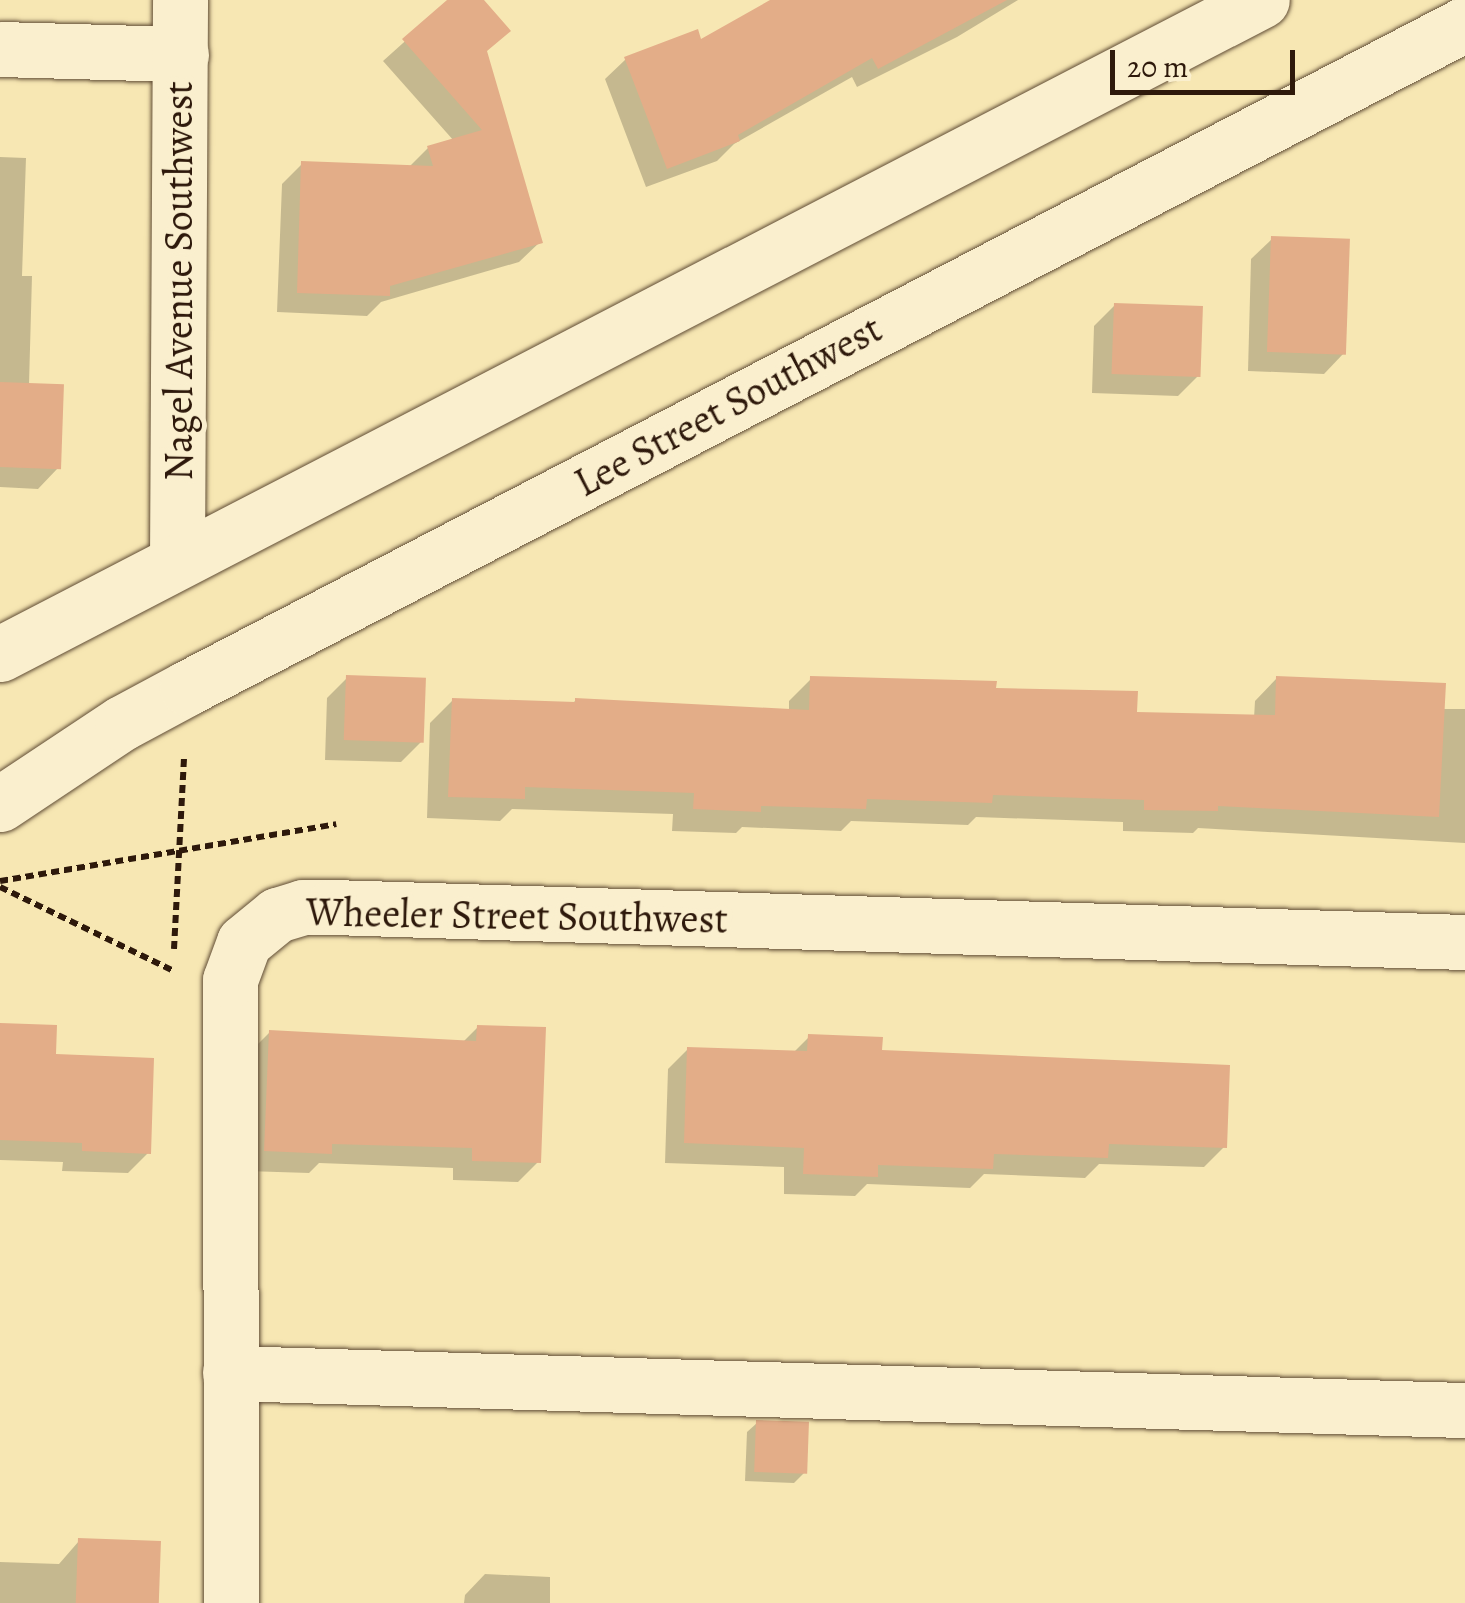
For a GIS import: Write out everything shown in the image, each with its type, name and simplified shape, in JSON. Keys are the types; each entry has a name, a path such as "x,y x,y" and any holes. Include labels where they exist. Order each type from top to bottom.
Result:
{"street":[{"name":"Nagel Avenue Southwest","path":"176,561 180,0"},
{"path":"0,654 1262,0"},
{"name":"Lee Street Southwest","path":"0,804 68,758 186,688 1465,24"},
{"path":"0,49 181,54"},
{"name":"Wheeler Street Southwest","path":"231,1603 230,980 244,942 276,914 303,907 332,907 1465,942"},
{"path":"230,1373 1465,1410"}],"path":[{"path":"173,971 185,742"},
{"path":"0,884 336,824"},
{"path":"0,884 186,974"}],"building":[{"path":"447,0 484,0 511,31 487,51 543,243 390,286 390,296 297,293 301,161 433,166 427,146 482,130 402,39"},
{"path":"770,0 1007,0 878,69 872,58 738,135 740,141 667,169 624,57 698,29 701,39"},
{"path":"1271,236 1350,239 1346,355 1267,352"},
{"path":"1114,303 1203,306 1200,377 1112,374"},
{"path":"0,382 64,384 61,469 0,467"},
{"path":"346,675 426,678 424,743 344,740"},
{"path":"810,676 997,681 996,688 1138,691 1137,712 1275,715 1276,676 1446,683 1439,817 1218,806 1218,811 1144,810 1144,800 993,795 992,803 867,799 866,809 761,806 761,812 693,809 694,793 525,787 525,799 448,797 452,698 575,702 575,698 809,710"},
{"path":"0,1023 57,1025 56,1054 154,1058 151,1154 82,1151 82,1143 0,1140"},
{"path":"477,1025 546,1027 541,1163 472,1161 472,1148 332,1144 332,1154 264,1151 269,1030 476,1041"},
{"path":"808,1034 883,1037 882,1050 1230,1065 1227,1148 1109,1144 1108,1158 994,1154 993,1169 878,1165 878,1177 803,1174 804,1148 684,1143 687,1047 807,1051"},
{"path":"756,1420 809,1422 807,1474 754,1472"},
{"path":"78,1538 161,1541 159,1603 76,1603"}]}
